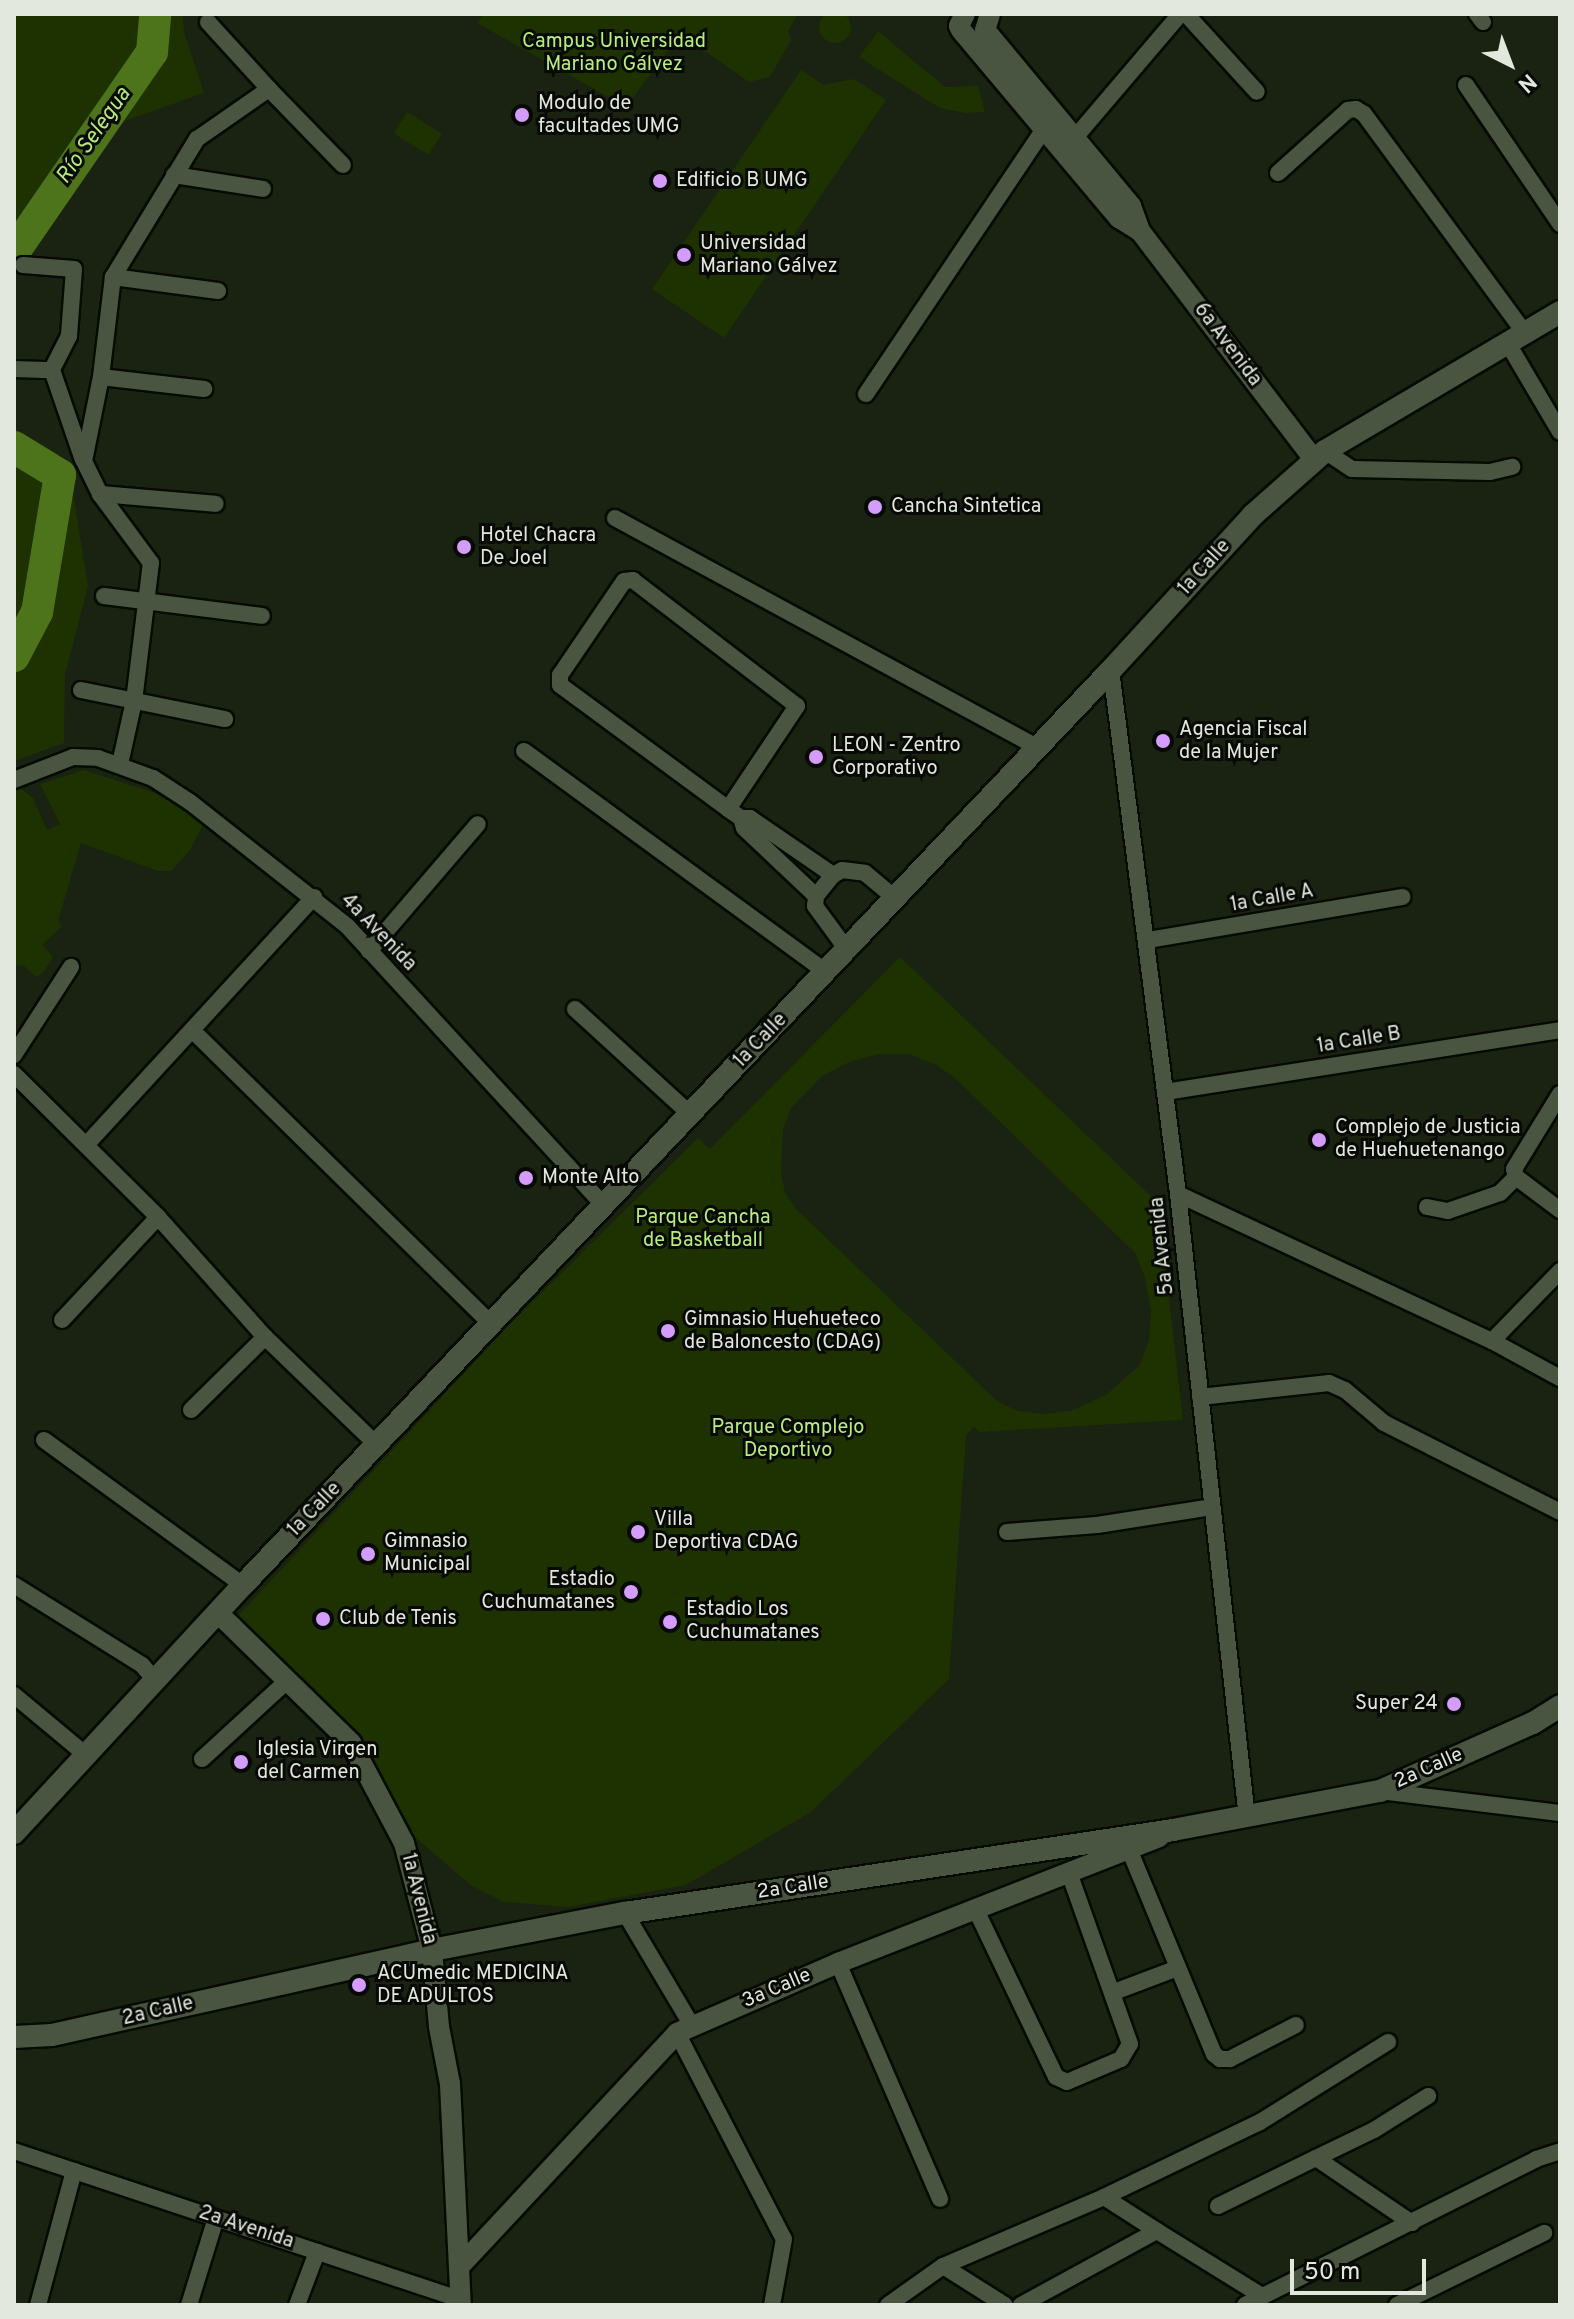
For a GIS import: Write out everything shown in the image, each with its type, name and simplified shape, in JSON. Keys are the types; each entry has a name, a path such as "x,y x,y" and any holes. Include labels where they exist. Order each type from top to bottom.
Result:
{"main road":[{"name":"1a Calle","path":"14,1833 243,1585 848,951 1253,515 1319,455 1560,312"},
{"name":"2a Calle","path":"14,2037 52,2035 432,1950 625,1913 1173,1830 1380,1791 1533,1723 1560,1706"}],"street":[{"path":"1068,145 1183,14 1257,92"},
{"name":"6a Avenida","path":"962,20 1043,131 1068,145"},
{"path":"208,22 343,165"},
{"name":"6a Avenida","path":"987,22 1119,218 1140,231 1319,455"},
{"path":"1466,85 1560,224"},
{"path":"84,461 101,377 113,277 197,139 269,89"},
{"path":"1278,173 1348,110 1356,109 1364,114 1516,338 1560,432"},
{"path":"866,394 1043,131"},
{"path":"174,175 263,189"},
{"path":"23,265 74,269 69,336 52,370 84,461 100,494 151,563 134,701 120,764"},
{"path":"113,277 218,291"},
{"path":"14,369 52,370"},
{"path":"101,377 204,389"},
{"path":"1319,455 1352,469 1490,472 1512,467"},
{"path":"100,494 216,504"},
{"path":"615,518 1038,748"},
{"path":"734,813 797,706 633,580 624,581 560,675 560,685 734,813 750,818 833,875"},
{"path":"104,596 148,599 262,616"},
{"name":"5a Avenida","path":"1111,670 1148,940 1247,1818"},
{"path":"81,690 225,719"},
{"path":"524,751 827,973"},
{"name":"4a Avenida","path":"14,780 73,757 120,764 153,778 190,802 314,897 369,951 605,1206"},
{"path":"734,813 744,828 816,896"},
{"path":"369,951 478,824"},
{"path":"848,951 815,906 816,896 833,875 842,870 865,873 896,899"},
{"path":"86,1145 314,897"},
{"name":"1a Calle A","path":"1148,940 1402,897"},
{"path":"14,1055 71,967"},
{"path":"575,1009 691,1115"},
{"path":"192,1030 491,1324"},
{"name":"1a Calle B","path":"1165,1092 1560,1030"},
{"path":"14,1074 158,1217 265,1337 377,1445"},
{"path":"1560,1094 1514,1169 1516,1177 1560,1210"},
{"path":"1427,1207 1448,1211 1500,1193 1516,1177"},
{"path":"1178,1194 1492,1341 1560,1378"},
{"path":"62,1320 158,1217"},
{"path":"1492,1341 1560,1271"},
{"path":"191,1410 265,1337"},
{"path":"1200,1397 1329,1383 1345,1390 1384,1423 1560,1512"},
{"path":"44,1440 243,1585"},
{"path":"1007,1532 1097,1525 1212,1507"},
{"path":"14,1585 142,1665 155,1680"},
{"name":"1a Avenida","path":"218,1613 351,1743 383,1798 404,1843 432,1950 439,2027 450,2084 461,2265 467,2303"},
{"path":"202,1759 288,1680"},
{"path":"14,1695 86,1755"},
{"path":"1380,1791 1560,1813"},
{"name":"3a Calle","path":"461,2265 684,2029 838,1963 1173,1830"},
{"path":"1129,1849 1208,2046 1220,2059 1230,2059 1296,2025"},
{"path":"976,1910 1060,2080 1067,2082 1121,2059 1130,2044 1114,1992 1069,1873"},
{"path":"625,1913 784,2239 772,2305"},
{"path":"838,1963 940,2199"},
{"path":"1114,1992 1178,1968"},
{"path":"888,2305 943,2266 1104,2197 1260,2122 1388,2042"},
{"path":"1218,2206 1374,2130 1428,2096"},
{"name":"2a Avenida","path":"14,2151 467,2303"},
{"path":"1245,2305 1536,2159 1560,2151"},
{"path":"1316,2158 1412,2223"},
{"path":"38,2305 74,2171"},
{"path":"1104,2197 1262,2296"},
{"path":"189,2305 216,2218"},
{"path":"1021,2305 1157,2231"},
{"path":"1397,2305 1544,2233"},
{"path":"297,2305 317,2252"},
{"path":"943,2266 1005,2305"}],"green space":[{"path":"835,11 846,16 851,27 846,38 835,43 824,38 819,27 824,16"},
{"path":"14,14 183,14 184,32 204,93 116,124 79,165 14,260 14,241 77,148 64,155 14,223"},
{"name":"Campus Universidad Mariano Gálvez","path":"483,14 798,14 788,31 791,40 770,77 749,82 681,34 626,107 477,23"},
{"path":"878,31 945,87 978,86 985,112 965,113 940,108 859,57"},
{"path":"801,70 824,85 854,79 886,100 724,338 652,289"},
{"path":"407,112 442,134 429,155 394,133"},
{"path":"14,428 56,453 72,487 88,586 65,675 64,743 14,761"},
{"path":"84,770 155,793 179,806 203,825 190,850 171,871 158,871 81,843 58,921 62,926 42,945 53,957 44,972 36,977 24,966 14,965 14,792 21,789 33,798 47,830 60,824 40,784"},
{"name":"Villa Deportiva CDAG","path":"900,957 1158,1203 1183,1420 980,1432 974,1427 966,1435 949,1679 811,1812 686,1885 568,1907 504,1902 472,1886 408,1831 352,1741 225,1630 507,1327 698,1138 710,1149","holes":["879,1054 909,1054 935,1064 955,1078 1135,1253 1145,1277 1151,1311 1149,1340 1140,1365 1106,1395 1071,1411 1043,1414 1018,1411 997,1401 796,1209 785,1192 781,1174 783,1129 791,1108 822,1076 849,1062"]}],"waterway":[{"name":"Río Selegua","path":"14,252 152,52 155,14"},
{"name":"Río Selegua","path":"14,447 60,475 37,612 14,656"}],"place":[{"name":"Modulo de facultades UMG","path":"522,115"},
{"name":"Edificio B UMG","path":"660,181"},
{"name":"Universidad Mariano Gálvez","path":"684,255"},
{"name":"Cancha Sintetica","path":"875,507"},
{"name":"Hotel Chacra De Joel","path":"464,547"},
{"name":"Agencia Fiscal de la Mujer","path":"1163,741"},
{"name":"LEON - Zentro Corporativo","path":"816,757"},
{"name":"Complejo de Justicia de Huehuetenango","path":"1319,1140"},
{"name":"Monte Alto","path":"526,1178"},
{"name":"Gimnasio Huehueteco de Baloncesto (CDAG)","path":"668,1331"},
{"name":"Villa Deportiva CDAG","path":"638,1532"},
{"name":"Gimnasio Municipal","path":"368,1554"},
{"name":"Estadio Cuchumatanes","path":"631,1592"},
{"name":"Club de Tenis","path":"323,1619"},
{"name":"Estadio Los Cuchumatanes","path":"670,1622"},
{"name":"Super 24","path":"1454,1704"},
{"name":"Iglesia Virgen del Carmen","path":"241,1762"},
{"name":"ACUmedic MEDICINA DE ADULTOS","path":"359,1985"}],"park label":[{"name":"Parque Cancha de Basketball","path":"703,1230"},
{"name":"Parque Complejo Deportivo","path":"788,1440"}]}
